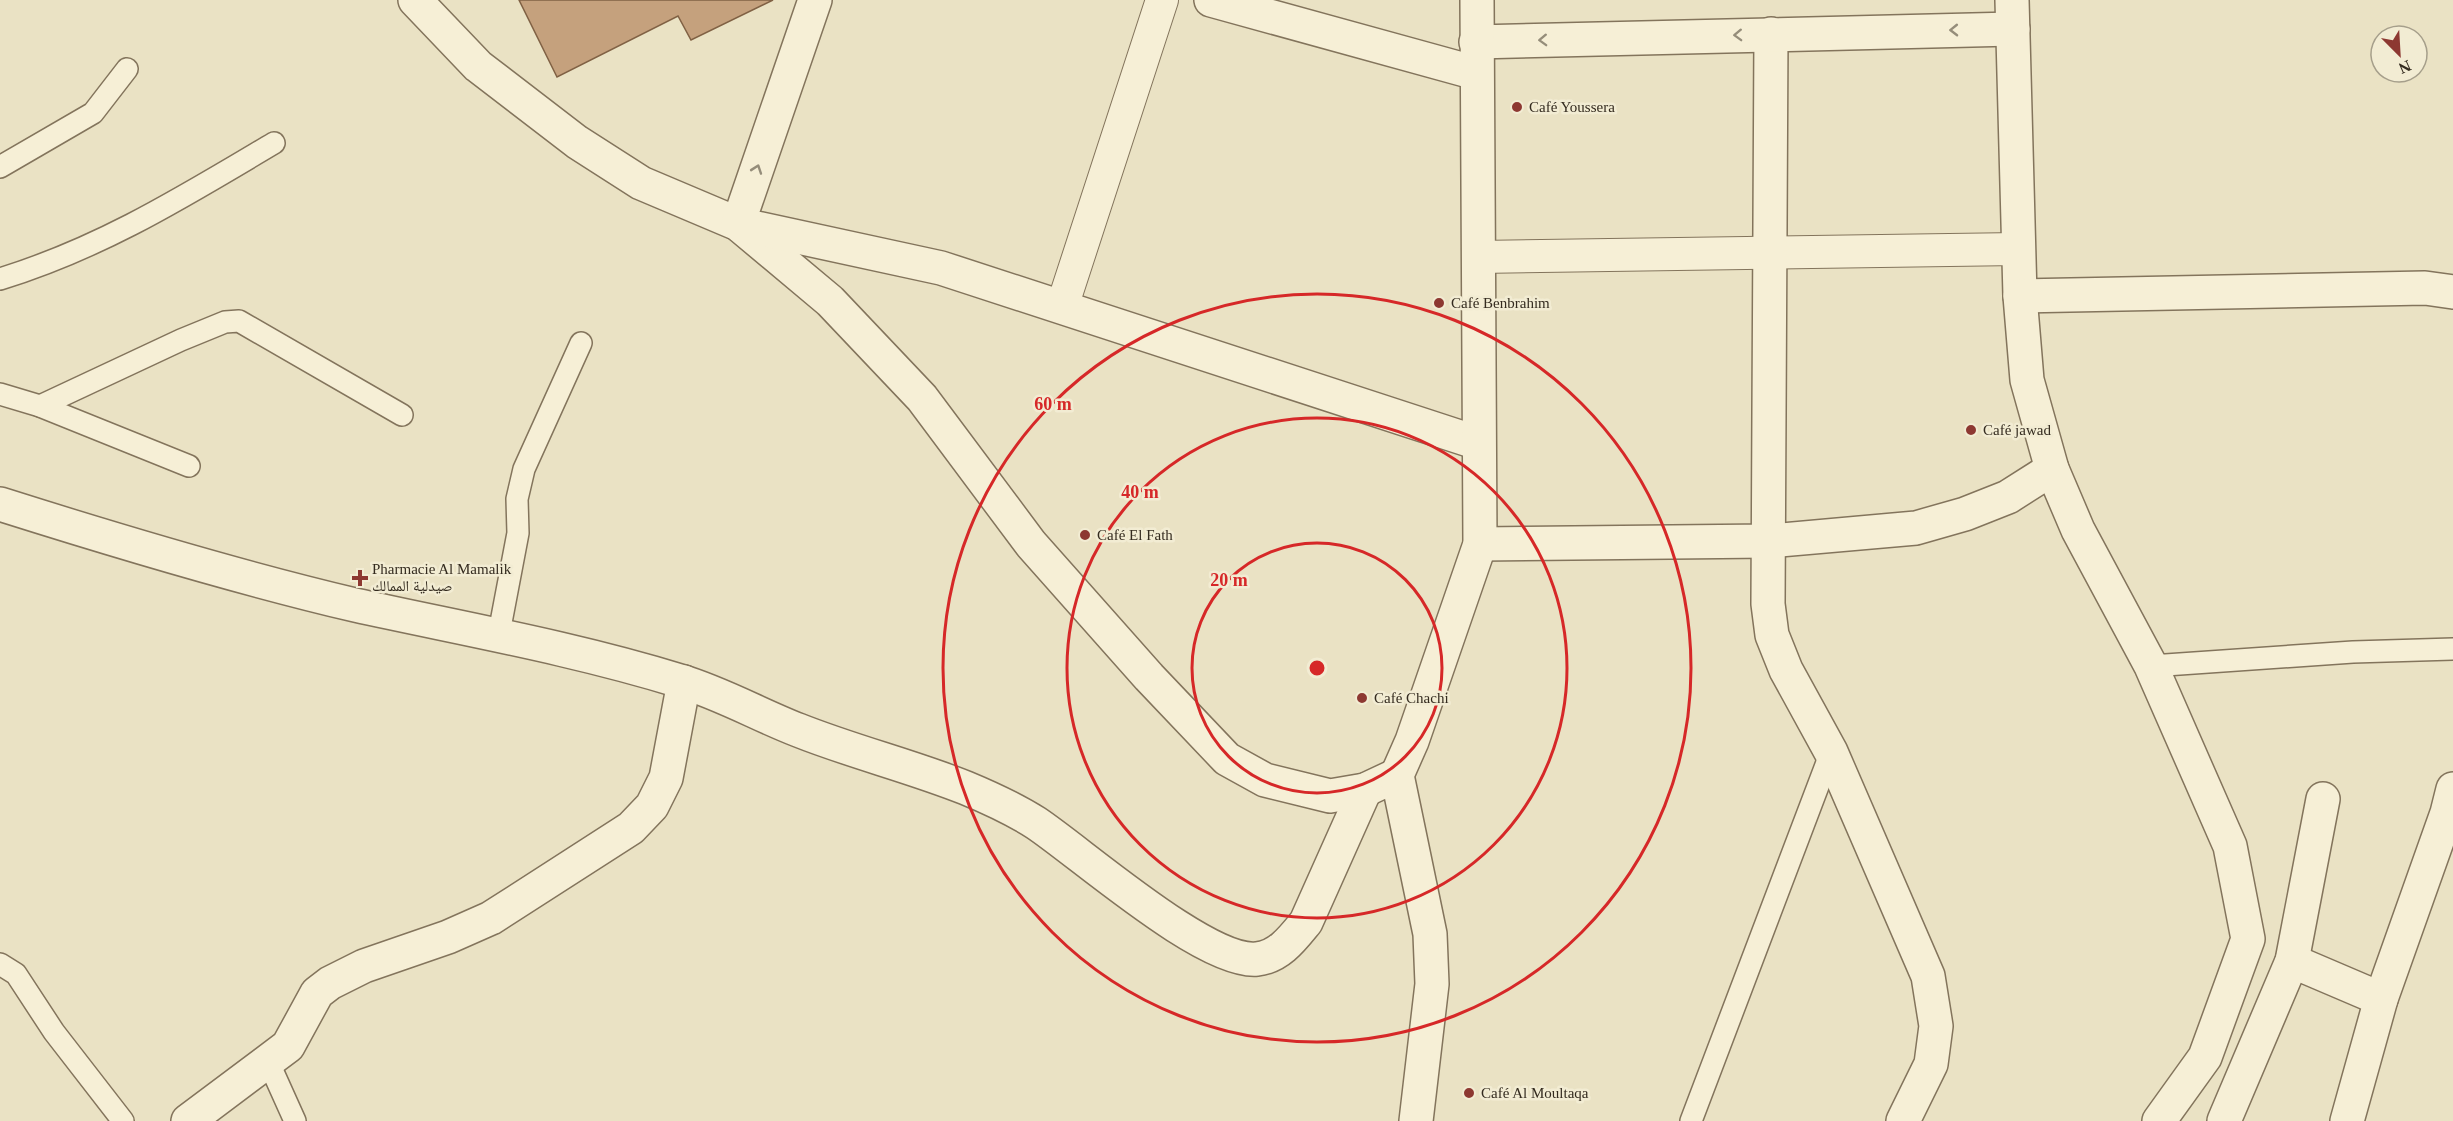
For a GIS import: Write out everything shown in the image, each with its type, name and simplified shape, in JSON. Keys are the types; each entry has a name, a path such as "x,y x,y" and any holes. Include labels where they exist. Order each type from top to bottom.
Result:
{"street":[{"path":"415,0 478,66 577,142 641,183 738,224 941,268 1478,443"},
{"path":"738,224 815,0"},
{"path":"1062,307 1162,0"},
{"path":"1211,0 1476,58 2012,14 2018,249 2027,380 2052,469 2078,530 2151,666 2230,846 2248,939 2205,1057 2159,1121"},
{"path":"1416,1121 1432,984 1430,934 1397,775 1412,741 1480,544 1477,0"},
{"path":"1771,34 1768,604 1772,635 1786,670 1831,752 1928,976 1936,1026 1931,1064 1903,1121"},
{"path":"738,224 830,301 922,398 1031,544 1149,677 1227,759 1265,780 1300,791 1330,796 1365,790 1397,775"},
{"path":"1478,257 1769,255 2018,249"},
{"path":"2020,296 2424,288 2453,292"},
{"path":"1480,544 1769,541 1917,528 1965,514 2008,497 2052,469"},
{"path":"0,504 107,538 354,604 499,633 684,682 799,731 964,787 1012,809 1038,825 1097,871 1185,932 1243,959 1258,959 1273,954 1292,941 1306,922 1365,790"},
{"path":"188,1121 292,1041 316,993 330,983 364,966 448,937 491,918 577,865 643,818 652,806 666,778 684,682"},
{"path":"2224,1121 2292,961 2324,799"},
{"path":"2347,1121 2380,999 2451,806"},
{"path":"2292,961 2380,999"}],"lane":[{"path":"0,167 93,113 127,69"},
{"path":"0,279 52,263 106,239 274,143"},
{"path":"40,406 181,340 234,321 249,325 402,415"},
{"path":"499,633 518,533 517,499 524,469 581,343"},
{"path":"0,394 40,406 189,466"},
{"path":"2151,666 2353,652 2453,649"},
{"path":"1691,1121 1831,752"},
{"path":"0,964 6,966 21,982 61,1041 123,1121"},
{"path":"268,1061 295,1121"}],"building":[{"path":"519,0 773,0 691,40 678,16 557,77"}],"place":[{"name":"Café Youssera","path":"1517,107"},
{"name":"Café Benbrahim","path":"1439,303"},
{"name":"Café jawad","path":"1971,430"},
{"name":"Café El Fath","path":"1085,535"},
{"name":"Pharmacie Al Mamalik صيدلية الممالك","path":"360,578"},
{"name":"Café Chachi","path":"1362,698"},
{"name":"Café Al Moultaqa","path":"1469,1093"}]}
